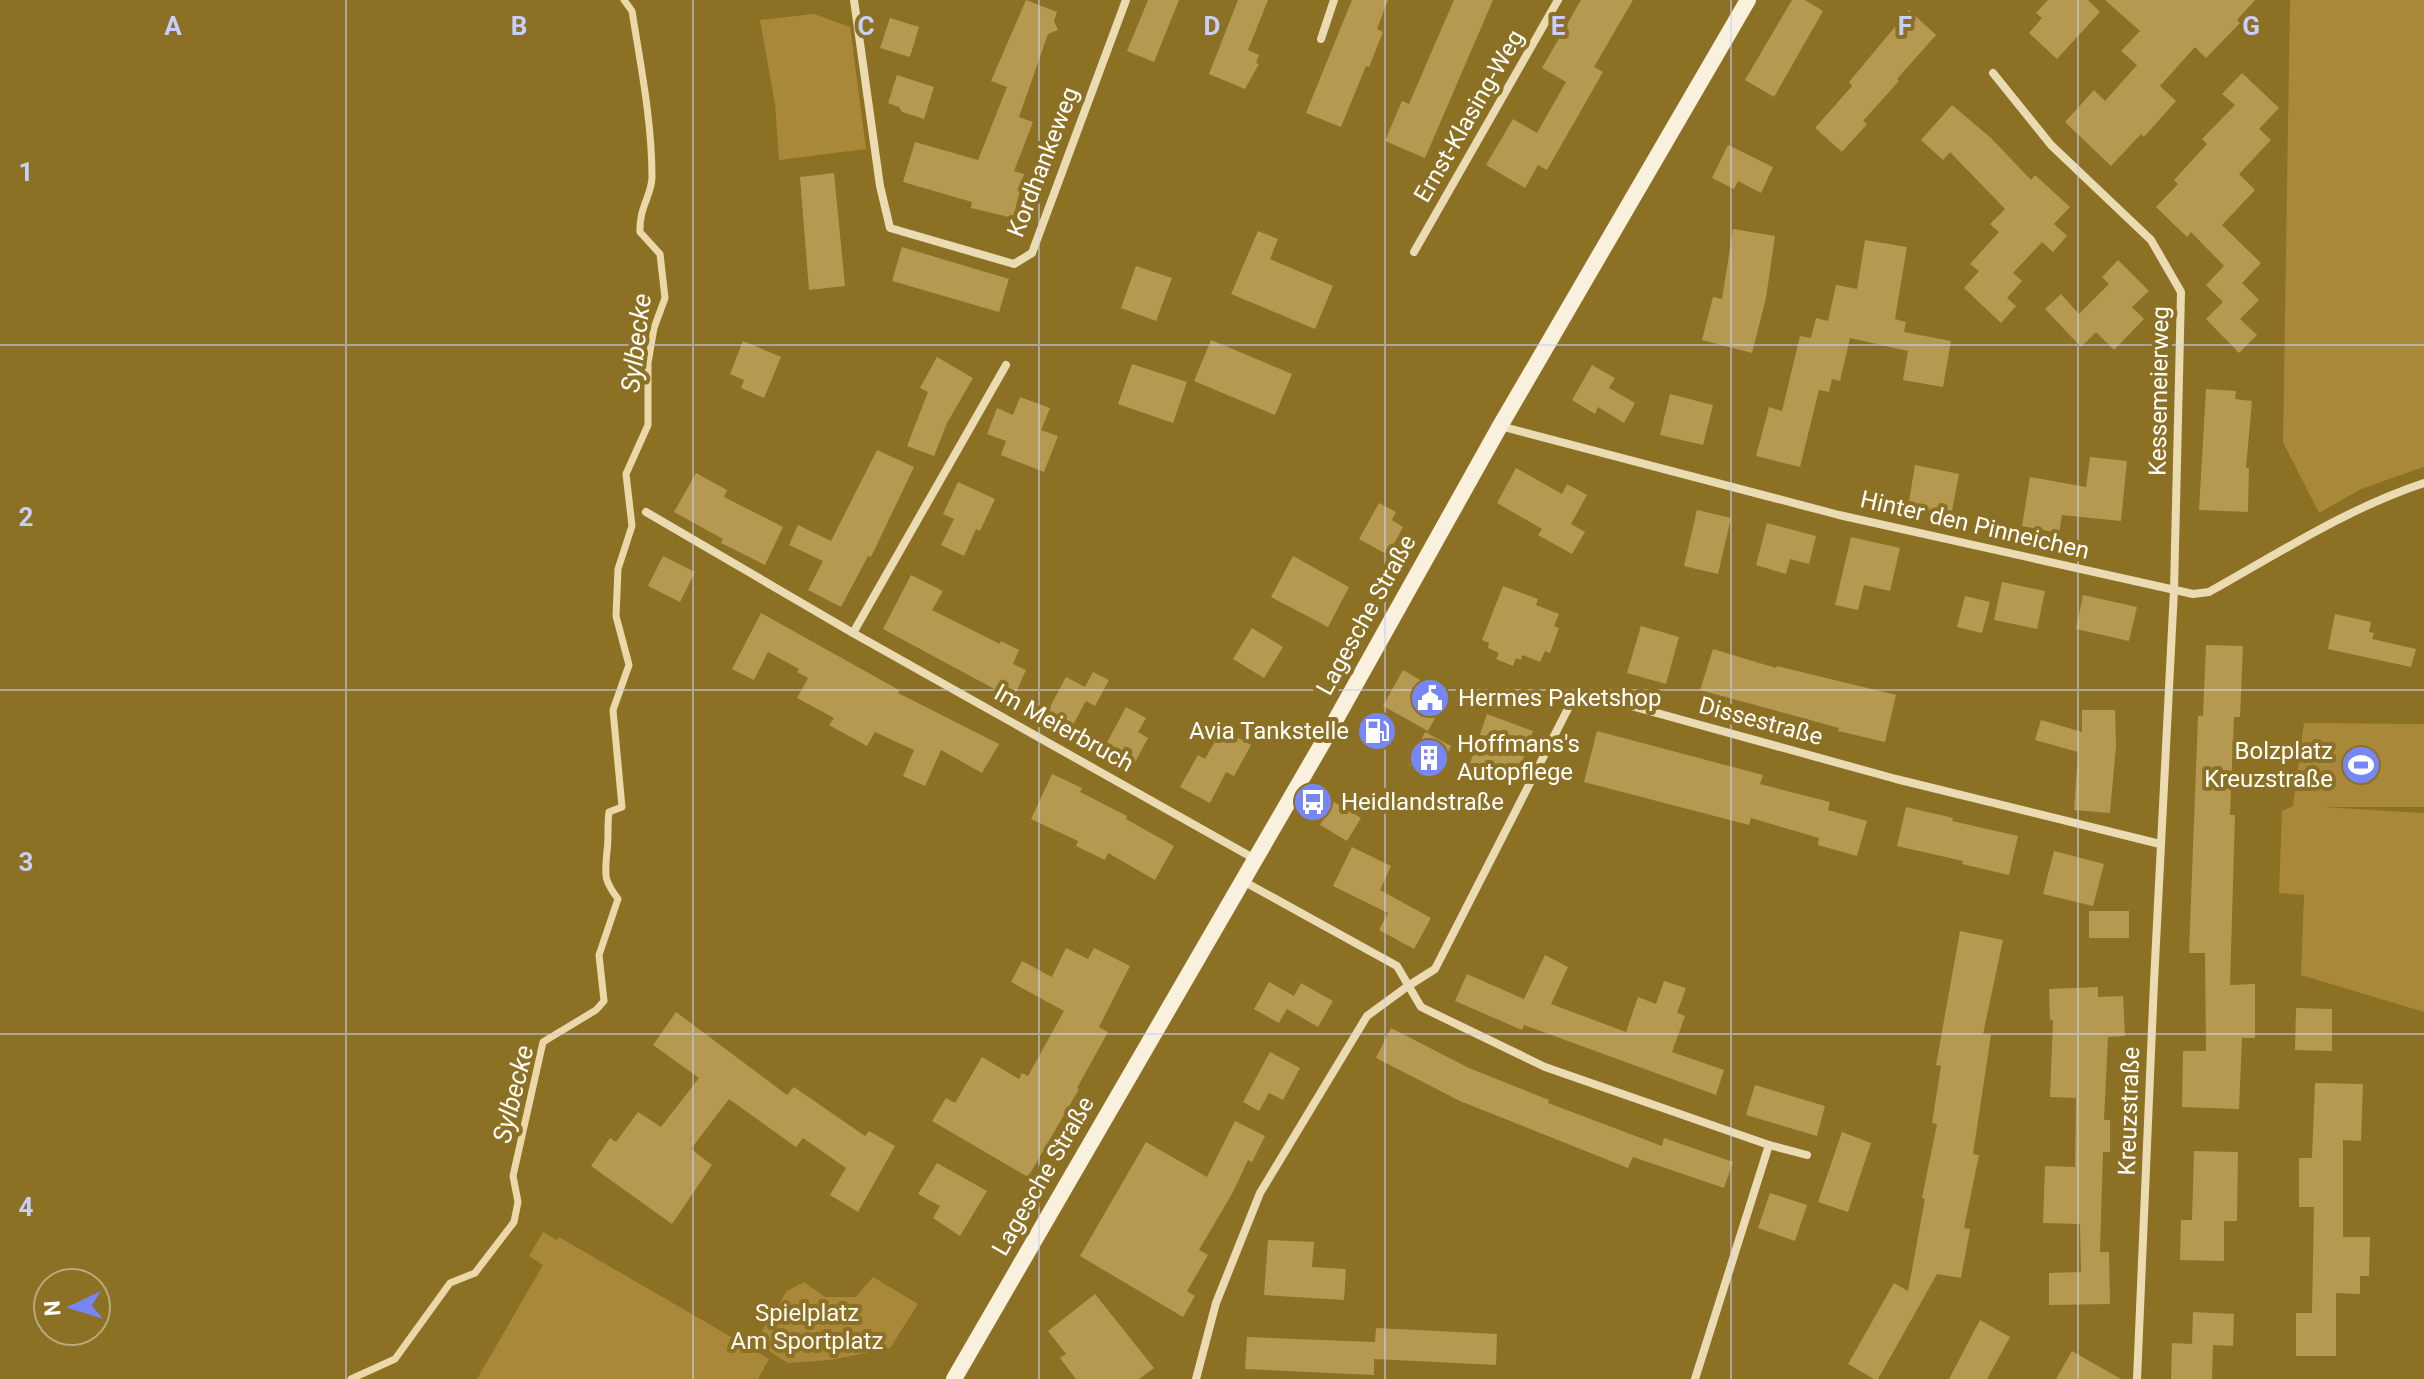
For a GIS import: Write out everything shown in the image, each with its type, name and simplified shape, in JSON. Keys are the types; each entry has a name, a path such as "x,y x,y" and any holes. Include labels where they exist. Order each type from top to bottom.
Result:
{"street":[{"name":"Kordhankeweg","path":"854,0 880,186 890,228 1014,264 1032,253 1126,0"},
{"path":"1321,39 1334,0"},
{"name":"Ernst-Klasing-Weg","path":"1414,252 1558,0"},
{"name":"Lagesche Straße","path":"956,1378 1243,881 1500,426 1748,0"},
{"name":"Kessemeierweg","path":"1993,73 2051,145 2151,240 2181,292 2174,590"},
{"path":"853,633 1006,365"},
{"name":"Hinter den Pinneichen","path":"1500,426 1839,515 2193,594 2209,592 2334,522 2390,494 2424,483"},
{"name":"Im Meierbruch","path":"646,512 853,633 1255,859"},
{"name":"Kreuzstraße","path":"2137,1379 2174,590"},
{"name":"Dissestraße","path":"1408,986 1435,969 1577,691 1896,779 2160,844"},
{"path":"1243,881 1397,966 1421,1007 1545,1067 1769,1145 1807,1155"},
{"path":"1196,1379 1216,1303 1260,1193 1367,1016 1408,986"},
{"path":"1695,1379 1769,1145"}],"green space":[{"path":"2290,0 2424,0 2424,467 2361,489 2319,513 2283,442"},
{"path":"814,14 850,27 866,149 779,160 775,104 760,20"},
{"path":"2304,723 2424,724 2424,807 2321,807 2424,813 2424,1012 2301,975 2304,895 2279,893 2282,811 2293,806"},
{"path":"543,1232 557,1240 559,1237 769,1359 758,1379 477,1379 543,1265 529,1256"},
{"name":"Spielplatz Am Sportplatz","path":"873,1277 918,1304 890,1348 830,1360 788,1363 755,1342 787,1291 804,1282 825,1297 856,1297"}],"building":[{"path":"1026,0 1057,12 1054,21 1058,30 1048,34 1019,117 1033,122 1014,171 1024,174 1013,218 971,208 972,202 903,182 915,142 978,160 1007,87 991,81"},
{"path":"1148,0 1179,0 1154,62 1127,51"},
{"path":"1238,0 1268,0 1248,50 1259,55 1256,63 1259,64 1245,89 1209,74"},
{"path":"1352,0 1388,0 1377,29 1383,32 1341,127 1306,113"},
{"path":"1454,0 1493,0 1425,158 1385,141 1402,101 1409,104"},
{"path":"1581,0 1633,0 1594,67 1603,72 1547,170 1538,165 1525,188 1486,165 1513,119 1537,133 1566,82 1542,68"},
{"path":"1792,0 1805,0 1823,11 1774,97 1745,80"},
{"path":"2048,0 2088,0 2100,12 2057,59 2029,33 2042,18 2036,13"},
{"path":"2105,0 2255,0 2237,20 2240,23 2206,58 2195,47 2160,86 2176,101 2144,137 2141,134 2111,166 2065,122 2094,90 2105,101 2137,65 2121,51 2140,31"},
{"path":"1909,10 1936,35 1863,121 1867,124 1842,152 1815,128 1852,86 1849,82"},
{"path":"890,18 919,27 910,57 880,48"},
{"path":"2242,73 2279,108 2259,129 2271,140 2239,174 2255,190 2222,225 2261,263 2242,283 2259,300 2240,319 2257,335 2239,353 2206,319 2223,302 2206,285 2224,266 2191,232 2187,237 2156,207 2178,184 2174,180 2207,144 2202,139 2235,105 2222,94"},
{"path":"897,75 934,87 924,119 902,112 899,107 888,103"},
{"path":"1952,105 1991,138 2031,180 2035,175 2070,207 2054,224 2067,236 2053,252 2042,242 2013,273 2022,281 2007,298 2016,306 2001,323 1964,288 1979,271 1970,264 1999,232 1990,224 2005,209 1950,152 1943,160 1921,140"},
{"path":"1728,145 1773,167 1761,193 1738,181 1734,189 1712,178"},
{"path":"834,173 845,286 809,290 800,177"},
{"path":"1733,229 1775,236 1766,298 1752,353 1702,340 1713,297 1722,299"},
{"path":"1258,231 1278,239 1270,259 1333,286 1315,329 1231,294"},
{"path":"1865,240 1907,247 1895,319 1906,322 1904,332 1951,341 1943,387 1903,380 1908,351 1850,338 1840,381 1832,379 1829,392 1819,390 1800,467 1756,456 1769,407 1782,411 1800,336 1811,338 1816,318 1828,321 1836,285 1857,289"},
{"path":"902,247 1009,279 999,312 892,281"},
{"path":"2118,260 2149,291 2132,307 2144,319 2114,350 2096,332 2081,347 2045,309 2061,294 2079,314 2109,284 2102,277"},
{"path":"1136,266 1172,278 1156,321 1121,308"},
{"path":"1211,340 1292,374 1275,415 1194,381"},
{"path":"743,341 781,357 764,398 741,388 744,380 730,374"},
{"path":"937,357 973,378 947,423 934,456 907,446 928,392 920,388"},
{"path":"1132,364 1187,382 1173,423 1118,404"},
{"path":"1592,365 1615,378 1609,388 1635,403 1624,423 1598,407 1595,414 1572,400"},
{"path":"2206,389 2236,391 2235,399 2252,401 2246,468 2249,468 2248,512 2199,510"},
{"path":"1670,394 1713,405 1703,445 1660,435"},
{"path":"1020,397 1050,408 1041,430 1058,436 1044,472 1001,455 1006,441 987,434 997,408 1013,415"},
{"path":"877,450 914,467 871,557 868,556 841,607 808,590 823,561 789,545 798,525 831,541"},
{"path":"2090,457 2127,461 2121,521 2062,515 2059,533 2022,526 2030,477 2086,487"},
{"path":"1915,465 1959,474 1951,516 1908,507"},
{"path":"1516,468 1562,494 1567,484 1587,495 1571,524 1585,532 1572,554 1538,535 1542,529 1497,503"},
{"path":"696,473 727,490 724,497 783,527 765,565 721,543 723,539 674,512"},
{"path":"958,482 995,499 964,556 941,545 954,519 943,514"},
{"path":"1379,503 1396,512 1392,520 1403,527 1388,555 1359,539"},
{"path":"1697,510 1731,518 1718,574 1684,566"},
{"path":"1767,523 1816,536 1809,564 1790,559 1786,574 1756,565"},
{"path":"1851,537 1900,548 1890,591 1864,585 1858,610 1835,605"},
{"path":"663,556 695,572 680,602 648,586"},
{"path":"1293,556 1349,587 1328,627 1271,597"},
{"path":"911,575 943,591 932,610 1000,644 1001,641 1019,650 1013,664 1026,670 1013,699 883,629"},
{"path":"2002,582 2045,591 2037,629 1994,620"},
{"path":"1503,586 1538,599 1536,605 1559,614 1554,626 1559,628 1550,653 1545,651 1540,662 1522,655 1521,660 1516,658 1513,666 1496,659 1499,653 1488,648 1489,643 1482,640"},
{"path":"2083,595 2137,607 2129,641 2076,629"},
{"path":"1965,596 1990,602 1982,633 1957,627"},
{"path":"761,613 899,690 898,693 999,744 982,773 941,750 925,786 903,776 914,750 875,732 867,746 829,725 834,718 797,698 808,678 797,672 799,669 768,652 754,680 732,669"},
{"path":"2335,614 2371,622 2369,632 2374,633 2372,639 2416,649 2411,667 2328,649"},
{"path":"1641,626 1679,637 1666,684 1627,673"},
{"path":"1252,628 1283,647 1264,678 1233,659"},
{"path":"2206,645 2243,646 2240,717 2234,717 2230,815 2235,815 2230,985 2255,984 2255,1038 2242,1038 2239,1109 2182,1107 2183,1051 2206,1051 2205,953 2189,953 2198,716 2203,716"},
{"path":"1713,649 1776,668 1896,695 1885,742 1700,690"},
{"path":"1403,670 1447,696 1428,731 1383,706"},
{"path":"1093,672 1109,680 1095,706 1086,701 1069,732 1044,718 1066,677 1085,687"},
{"path":"1126,707 1146,718 1138,732 1148,738 1133,766 1103,750"},
{"path":"2082,710 2115,710 2116,746 2110,813 2074,810 2078,752 2035,740 2041,720 2082,732"},
{"path":"1487,714 1533,731 1516,779 1470,763"},
{"path":"1222,729 1251,745 1234,776 1226,772 1210,803 1180,787 1198,755 1205,759"},
{"path":"1597,731 1763,775 1760,784 1830,802 1828,810 1867,821 1857,856 1818,845 1819,838 1751,818 1749,825 1584,782"},
{"name":"Hoffmans's Autopflege","path":"1425,732 1451,746 1434,778 1409,765"},
{"path":"1052,774 1082,788 1080,792 1127,816 1126,819 1174,846 1155,880 1108,853 1105,860 1076,846 1078,841 1031,819"},
{"path":"1334,802 1361,818 1347,841 1320,825"},
{"path":"1906,807 2018,836 2009,875 1897,846"},
{"path":"1352,847 1391,866 1380,890 1431,918 1414,949 1379,930 1388,913 1333,886"},
{"path":"2054,851 2104,864 2093,906 2043,894"},
{"path":"2089,911 2129,911 2129,938 2089,938"},
{"path":"1960,931 2003,940 1983,1034 1991,1035 1973,1154 1979,1155 1964,1228 1970,1229 1961,1278 1937,1274 1878,1379 1874,1379 1848,1364 1894,1283 1908,1291 1937,1124 1932,1123 1941,1066 1936,1065"},
{"path":"1066,948 1088,959 1094,948 1130,966 1099,1027 1108,1032 1028,1177 932,1121 946,1098 955,1103 982,1057 1019,1079 1022,1073 1028,1076 1064,1011 1011,982 1022,961 1052,977"},
{"path":"1545,955 1568,967 1551,1004 1626,1032 1638,997 1656,1004 1664,981 1686,988 1677,1013 1685,1016 1672,1052 1724,1070 1716,1095 1524,1025 1522,1030 1455,1001 1467,974 1524,999"},
{"path":"1269,982 1294,996 1301,983 1333,1001 1318,1027 1288,1007 1279,1023 1254,1009"},
{"path":"2098,987 2098,997 2123,996 2125,1036 2108,1037 2104,1120 2110,1120 2110,1152 2103,1152 2100,1252 2109,1252 2110,1304 2049,1305 2049,1273 2081,1272 2080,1224 2043,1223 2045,1166 2075,1167 2076,1098 2050,1097 2053,1020 2050,1020 2049,989"},
{"path":"2296,1008 2332,1009 2332,1051 2295,1050"},
{"path":"676,1012 787,1095 794,1087 865,1136 869,1131 895,1146 858,1212 830,1195 846,1168 803,1138 796,1147 729,1099 691,1149 712,1165 672,1224 591,1166 610,1138 616,1142 638,1112 661,1127 699,1078 653,1045"},
{"path":"1391,1028 1469,1068 1549,1100 1548,1103 1662,1146 1664,1138 1733,1162 1724,1188 1633,1157 1628,1168 1460,1101 1376,1058"},
{"path":"1270,1052 1300,1068 1283,1100 1269,1093 1259,1111 1243,1102"},
{"path":"2315,1083 2363,1084 2361,1141 2343,1140 2343,1237 2370,1237 2369,1276 2360,1276 2360,1294 2336,1293 2336,1356 2296,1356 2296,1313 2312,1313 2314,1207 2299,1207 2299,1158 2312,1158"},
{"path":"1755,1085 1825,1106 1817,1136 1746,1115"},
{"path":"1235,1121 1265,1136 1252,1162 1248,1160 1199,1250 1208,1255 1187,1291 1195,1296 1183,1317 1080,1256 1146,1142 1207,1177"},
{"path":"1842,1132 1871,1143 1848,1212 1818,1202"},
{"path":"2194,1151 2238,1152 2237,1221 2224,1221 2224,1261 2180,1260 2181,1220 2192,1220"},
{"path":"937,1163 987,1191 960,1236 933,1218 940,1206 918,1194"},
{"path":"1770,1193 1807,1205 1795,1241 1758,1228"},
{"path":"1268,1240 1314,1242 1312,1267 1346,1269 1344,1300 1264,1295"},
{"path":"1095,1294 1154,1368 1139,1379 1076,1379 1060,1358 1066,1354 1048,1331"},
{"path":"2193,1312 2234,1314 2233,1346 2213,1345 2212,1379 2171,1379 2172,1343 2192,1344"},
{"path":"1980,1320 2010,1337 1987,1379 1949,1379"},
{"path":"1376,1328 1497,1334 1496,1365 1374,1359 1374,1375 1245,1369 1247,1337 1375,1342"},
{"path":"2072,1351 2121,1379 2056,1379"}],"waterway":[{"name":"Sylbecke","path":"351,1379 395,1359 450,1283 475,1273 514,1222 518,1202 513,1176 543,1042 596,1010 604,1001 599,955 618,899 606,876 608,817 609,812 622,807 613,710 629,665 616,616 618,569 632,526 626,474 648,425 648,363 654,328 665,298 660,254 640,232 641,216 652,178 650,136 632,11 624,0"}],"place":[{"name":"Hermes Paketshop","path":"1430,698"},
{"name":"Avia Tankstelle","path":"1377,731"},
{"name":"Hoffmans's Autopflege","path":"1429,758"},
{"name":"Bolzplatz Kreuzstraße","path":"2361,765"},
{"name":"Heidlandstraße","path":"1313,802"}]}
